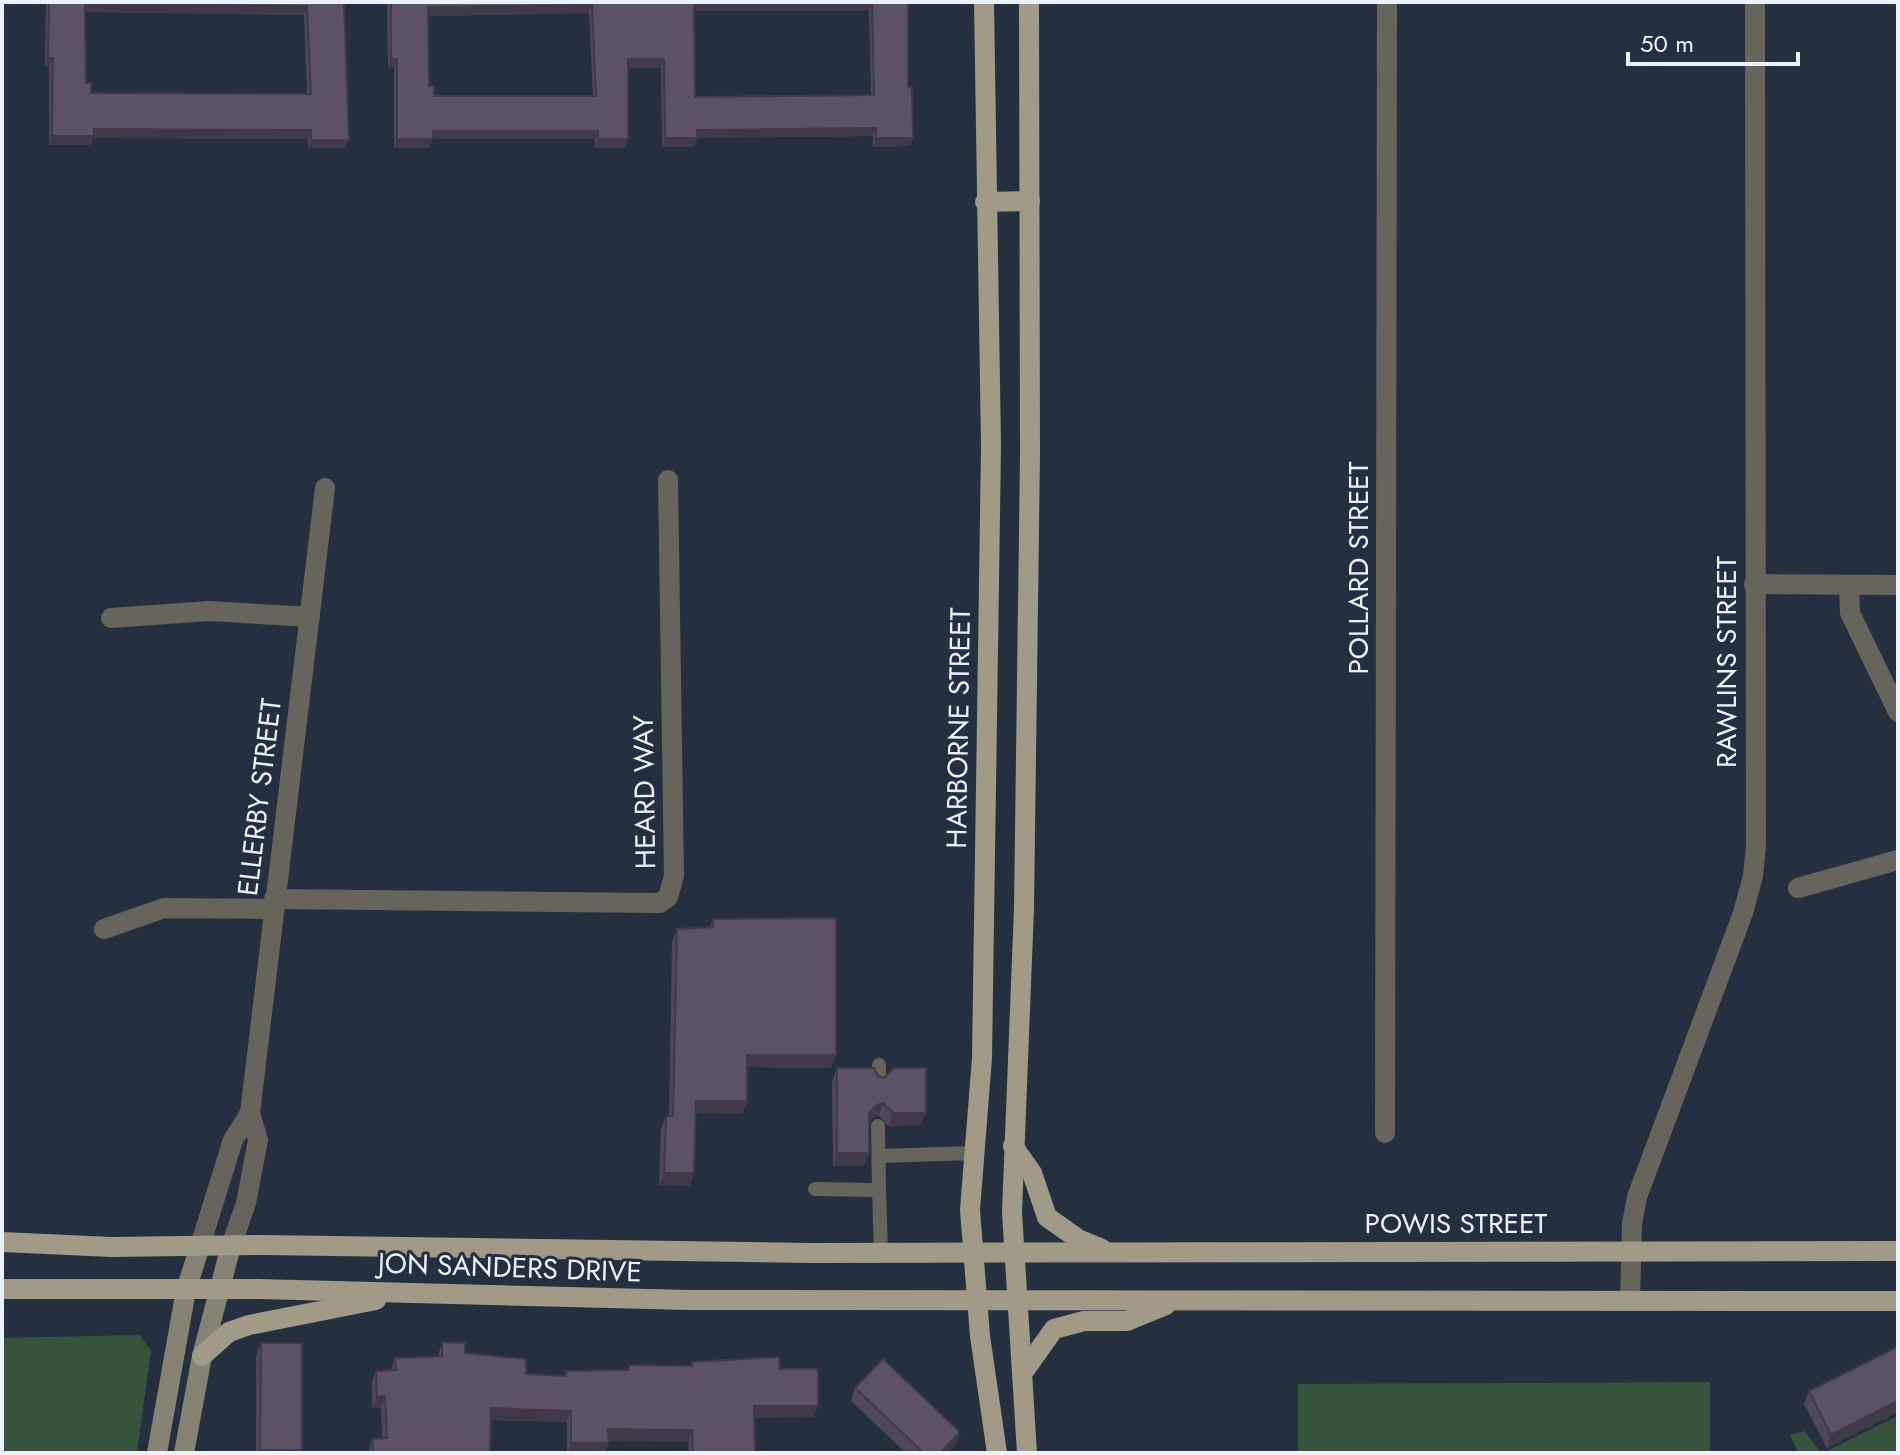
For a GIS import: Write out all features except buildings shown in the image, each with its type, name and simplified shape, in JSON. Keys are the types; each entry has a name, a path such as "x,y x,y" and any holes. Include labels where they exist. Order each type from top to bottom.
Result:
{"main road":[{"name":"HARBORNE STREET","path":"984,2 991,446 982,1058 970,1210 977,1301 997,1453"},
{"path":"1027,1453 1016,1301 1013,1146 1024,908 1029,2"},
{"path":"985,202 1030,201"},
{"path":"1013,1146 1032,1173 1047,1217 1078,1239 1110,1252"},
{"name":"JON SANDERS DRIVE","path":"2,1242 111,1247 1014,1252"},
{"path":"157,1453 186,1290 200,1246"},
{"path":"184,1453 202,1356 231,1246"},
{"name":"POWIS STREET","path":"1014,1252 1898,1251"},
{"name":"JON SANDERS DRIVE","path":"2,1289 415,1292 689,1300 1016,1301"},
{"path":"202,1356 229,1332 249,1325 415,1292"},
{"path":"1016,1301 1898,1301"},
{"path":"1022,1374 1054,1329 1084,1321 1127,1321 1177,1301"}],"street":[{"name":"POLLARD STREET","path":"1385,1133 1387,2"},
{"name":"RAWLINS STREET","path":"1630,1301 1637,1197 1743,913 1753,876 1756,845 1755,2"},
{"name":"HEARD WAY","path":"273,904 660,903 668,897 674,876 668,480"},
{"name":"ELLERBY STREET","path":"231,1246 246,1203 258,1140 250,1113 325,488"},
{"path":"1754,584 1898,585"},
{"path":"1849,585 1850,613 1898,712"},
{"path":"111,618 209,611 310,617"},
{"path":"1798,888 1898,860"},
{"path":"104,929 164,908 273,904"},
{"name":"ELLERBY STREET","path":"200,1246 233,1140 250,1113"}],"lane":[{"path":"879,1065 879,1081"},
{"path":"878,1126 881,1253"},
{"path":"879,1156 975,1153"},
{"path":"815,1189 879,1190"}],"green space":[{"path":"139,1335 151,1350 137,1453 2,1453 2,1338"},
{"path":"1710,1382 1710,1453 1298,1453 1298,1384"},
{"path":"1898,1416 1898,1453 1798,1453 1790,1435 1805,1431 1820,1452 1827,1451"}]}
